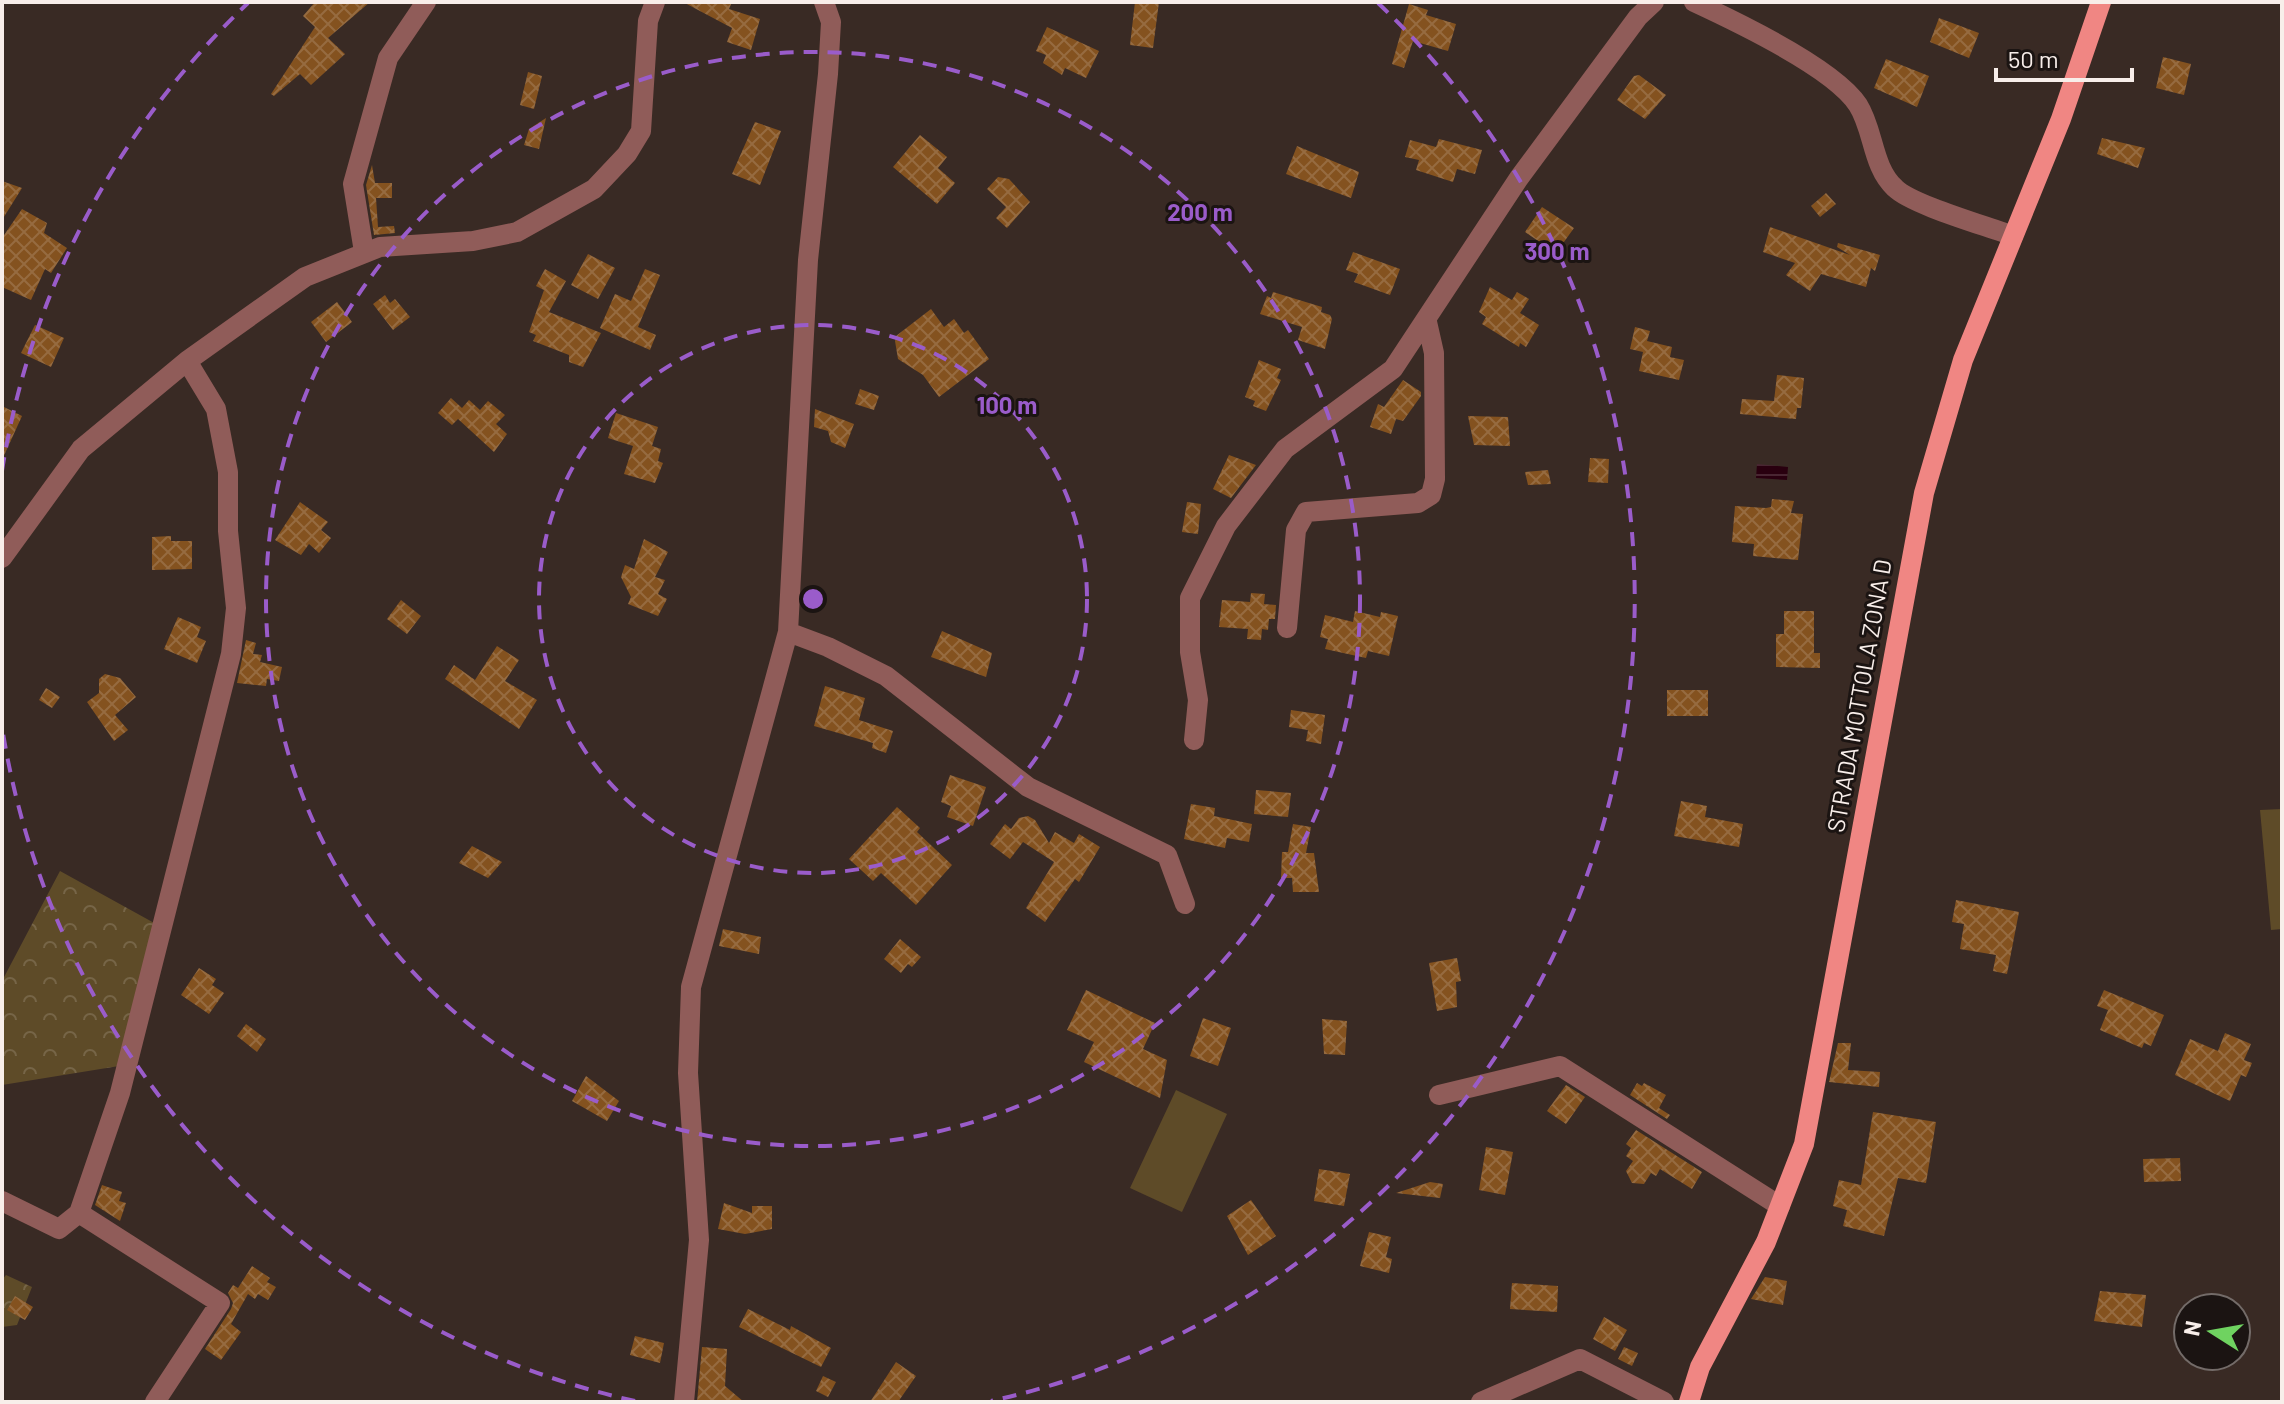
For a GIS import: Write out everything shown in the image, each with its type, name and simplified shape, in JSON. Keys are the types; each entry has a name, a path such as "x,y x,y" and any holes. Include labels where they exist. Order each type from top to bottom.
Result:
{"main road":[{"name":"STRADA MOTTOLA ZONA D","path":"1689,1402 1700,1367 1766,1242 1811,1121 1924,493 1963,360 2061,119 2101,2"}],"street":[{"path":"364,252 353,184 388,58 426,2"},
{"path":"2,558 81,449 187,361 305,277 380,247 473,241 517,232 594,189 627,154 641,131 648,21 655,2"},
{"path":"684,1402 699,1240 688,1073 691,987 788,632 808,260 831,22 824,2"},
{"path":"1194,740 1198,700 1190,652 1190,598 1226,526 1285,449 1362,396 1393,369 1427,322 1519,178 1638,17 1654,2"},
{"path":"1694,2 1817,68 1850,95 1863,114 1882,171 1895,189 2013,236"},
{"path":"1287,628 1296,530 1306,512 1418,503 1431,495 1435,479 1434,353 1427,322"},
{"path":"2,1201 59,1229 79,1213 120,1093 231,654 236,608 228,531 228,472 216,409 187,361"},
{"path":"788,632 828,647 886,676 1028,787 1167,855 1185,904"},
{"path":"1439,1095 1560,1066 1780,1206"},
{"path":"79,1213 220,1303 155,1402"},
{"path":"1481,1402 1580,1359 1664,1402"}],"green space":[{"path":"2282,809 2282,929 2271,930 2260,810"},
{"path":"60,871 156,924 119,1066 2,1085 2,981"},
{"path":"1176,1090 1227,1114 1182,1212 1130,1188"},
{"path":"6,1275 32,1287 17,1325 2,1327 2,1280"}],"shaded area":[{"path":"1757,464 1788,467 1787,480 1756,478"}],"building":[{"path":"315,2 370,2 328,38 345,54 311,85 300,74 274,96 271,94 315,27 303,16"},
{"path":"683,2 732,2 729,9 760,19 751,50 727,42 732,28"},
{"path":"1135,2 1159,2 1153,48 1130,45"},
{"path":"1409,4 1428,10 1426,15 1456,24 1448,51 1413,41 1404,68 1392,64"},
{"path":"1939,18 1979,33 1969,58 1930,42"},
{"path":"1047,27 1099,51 1086,78 1065,68 1062,75 1043,63 1046,55 1036,51"},
{"path":"2163,57 2191,64 2184,95 2156,88"},
{"path":"1886,59 1929,76 1917,107 1874,88"},
{"path":"528,72 542,76 534,109 520,105"},
{"path":"1639,75 1666,95 1645,119 1617,100 1634,76"},
{"path":"546,118 539,149 524,145 529,129"},
{"path":"755,122 781,131 760,185 732,174"},
{"path":"920,135 947,157 938,168 955,183 937,204 893,167"},
{"path":"2102,138 2145,148 2138,168 2097,154"},
{"path":"1439,139 1482,150 1475,174 1457,169 1453,182 1416,170 1419,160 1405,157 1410,140 1436,147"},
{"path":"1297,146 1359,172 1351,198 1286,174"},
{"path":"372,165 375,183 392,183 392,198 376,198 378,227 394,226 395,233 374,235 366,185"},
{"path":"998,177 1009,179 1030,202 1007,228 996,218 1006,207 987,189"},
{"path":"2,181 22,188 2,220"},
{"path":"1826,193 1836,204 1820,217 1811,206"},
{"path":"1542,207 1574,228 1556,253 1525,232"},
{"path":"22,209 47,223 44,233 67,248 51,273 45,269 31,300 2,287 2,238"},
{"path":"1770,227 1850,255 1837,247 1838,243 1880,255 1875,271 1871,268 1866,287 1821,274 1810,291 1786,275 1795,263 1763,252"},
{"path":"1353,252 1400,269 1390,295 1354,282 1358,274 1346,270"},
{"path":"588,254 615,268 598,299 571,285"},
{"path":"545,269 566,281 549,312 601,333 583,367 569,362 569,355 533,341 536,335 529,332 544,290 536,286"},
{"path":"645,269 660,275 638,327 656,335 650,350 600,328 615,294 631,301"},
{"path":"1490,287 1512,300 1517,292 1529,299 1520,313 1539,325 1526,347 1520,343 1519,347 1482,324 1486,317 1479,312"},
{"path":"1273,292 1322,307 1321,312 1330,315 1332,319 1325,349 1298,340 1302,327 1260,314 1267,296 1271,298"},
{"path":"385,295 390,303 395,299 410,317 393,330 373,304"},
{"path":"337,302 352,322 326,342 311,322"},
{"path":"931,309 944,327 954,319 964,333 968,330 989,359 939,397 923,375 898,359 895,341 896,336"},
{"path":"35,325 64,338 51,367 21,353"},
{"path":"1635,327 1650,331 1647,341 1672,347 1670,357 1684,360 1679,380 1639,371 1643,352 1630,349"},
{"path":"1259,360 1281,369 1277,378 1281,380 1266,411 1253,406 1255,401 1245,397"},
{"path":"1777,375 1804,378 1801,408 1797,408 1796,419 1740,414 1742,399 1774,401"},
{"path":"1403,380 1421,392 1421,396 1403,421 1396,419 1391,434 1370,427 1378,404 1384,407"},
{"path":"860,389 879,396 874,410 855,404"},
{"path":"451,398 462,408 469,400 480,410 488,401 505,415 496,424 507,434 494,452 458,419 452,425 438,413"},
{"path":"2,406 22,416 2,460"},
{"path":"815,409 854,424 845,448 831,442 828,431 814,427"},
{"path":"616,413 658,427 652,446 661,449 658,461 663,463 655,483 624,474 633,446 608,438"},
{"path":"1468,416 1508,417 1510,446 1474,445"},
{"path":"1229,455 1256,465 1231,498 1213,489"},
{"path":"1590,458 1609,459 1608,483 1588,482"},
{"path":"1548,470 1551,484 1528,485 1525,472"},
{"path":"1772,499 1794,501 1791,513 1803,514 1798,560 1753,556 1754,544 1732,542 1735,506 1766,508 1771,507"},
{"path":"300,502 328,522 321,530 331,538 319,553 309,544 301,555 275,540"},
{"path":"1187,502 1201,504 1198,534 1182,532"},
{"path":"171,536 171,541 192,541 192,569 152,570 152,537"},
{"path":"644,539 668,552 655,577 665,580 658,594 667,599 658,616 628,604 631,597 621,577 625,565 634,569"},
{"path":"1251,593 1265,594 1264,604 1276,605 1275,619 1269,619 1268,630 1262,629 1261,640 1247,639 1248,629 1219,627 1222,600 1250,602"},
{"path":"401,600 421,616 407,634 387,619"},
{"path":"1355,611 1380,617 1381,612 1398,616 1389,656 1368,651 1366,658 1325,649 1328,639 1320,637 1325,615 1353,622"},
{"path":"1784,611 1814,611 1814,653 1820,653 1820,668 1776,667 1776,634 1784,634"},
{"path":"178,617 201,627 197,637 206,641 197,663 164,649"},
{"path":"942,631 992,653 986,677 931,657"},
{"path":"246,640 256,643 253,654 262,655 260,662 282,667 279,681 267,679 266,686 237,683"},
{"path":"497,646 519,660 505,681 537,700 519,729 445,679 454,665 475,680"},
{"path":"105,674 120,678 136,697 115,715 128,730 114,741 87,702 99,693 99,679"},
{"path":"825,686 865,698 859,720 893,731 886,753 872,748 873,743 814,726"},
{"path":"46,688 60,697 52,708 39,700"},
{"path":"1667,690 1708,690 1708,716 1667,716"},
{"path":"1291,710 1325,715 1321,744 1306,741 1308,730 1289,727"},
{"path":"950,775 986,787 973,826 947,817 951,806 941,802"},
{"path":"1256,790 1291,793 1288,817 1254,814"},
{"path":"1681,801 1707,806 1705,817 1743,824 1739,847 1674,836"},
{"path":"1191,804 1215,808 1214,816 1252,824 1249,842 1227,838 1225,848 1184,839"},
{"path":"897,807 920,828 917,832 952,865 916,905 881,873 873,881 849,859"},
{"path":"1028,816 1035,820 1049,843 1055,832 1074,843 1079,834 1100,847 1079,882 1075,879 1045,922 1026,908 1054,862 1023,842 1010,859 990,844 1005,824 1011,829 1019,818"},
{"path":"1293,824 1311,827 1306,853 1314,853 1319,892 1293,892 1292,878 1281,878 1282,852 1288,852"},
{"path":"472,846 502,862 488,878 459,863"},
{"path":"1956,900 2019,912 2007,974 1993,971 1996,955 1960,949 1964,924 1952,922"},
{"path":"723,929 761,937 759,954 719,946"},
{"path":"900,939 921,957 912,967 908,964 901,973 884,959"},
{"path":"1457,958 1461,981 1456,982 1457,1007 1437,1011 1429,963"},
{"path":"199,968 216,979 212,985 224,993 209,1014 181,995"},
{"path":"1086,990 1155,1023 1143,1049 1167,1060 1160,1098 1084,1062 1094,1042 1067,1030"},
{"path":"2104,990 2164,1015 2151,1046 2144,1043 2142,1048 2100,1030 2108,1010 2097,1006"},
{"path":"1203,1018 1231,1028 1218,1066 1190,1056"},
{"path":"1322,1019 1347,1021 1345,1055 1324,1054"},
{"path":"246,1024 266,1039 257,1052 237,1036"},
{"path":"2225,1033 2251,1044 2244,1060 2252,1063 2246,1077 2241,1075 2230,1101 2175,1075 2190,1039 2218,1051"},
{"path":"1838,1043 1851,1043 1848,1070 1880,1072 1879,1087 1829,1082"},
{"path":"586,1076 619,1101 607,1121 572,1101"},
{"path":"1637,1083 1642,1086 1644,1083 1666,1095 1659,1108 1670,1115 1667,1119 1630,1095"},
{"path":"1566,1085 1585,1097 1566,1124 1547,1111"},
{"path":"1873,1112 1936,1122 1926,1183 1898,1178 1884,1236 1843,1226 1847,1210 1833,1206 1839,1180 1861,1185"},
{"path":"1636,1130 1702,1172 1692,1189 1660,1169 1656,1176 1651,1173 1644,1184 1632,1183 1626,1171 1633,1161 1626,1156 1631,1148 1626,1144"},
{"path":"1486,1147 1513,1152 1505,1195 1479,1190"},
{"path":"2180,1158 2181,1181 2144,1182 2143,1159"},
{"path":"1319,1169 1350,1174 1344,1206 1314,1201"},
{"path":"1430,1182 1443,1184 1440,1198 1396,1193"},
{"path":"102,1185 122,1192 119,1201 126,1203 120,1221 95,1205"},
{"path":"1251,1200 1276,1236 1248,1255 1227,1216"},
{"path":"724,1203 752,1213 752,1206 772,1206 772,1229 745,1234 718,1229"},
{"path":"1369,1232 1391,1237 1386,1257 1392,1259 1389,1273 1360,1266"},
{"path":"252,1266 270,1278 267,1282 276,1287 268,1300 258,1294 255,1299 248,1294 231,1324 241,1332 221,1360 205,1349 231,1309 233,1303 228,1293 233,1285 238,1288"},
{"path":"1765,1277 1787,1281 1783,1305 1751,1299"},
{"path":"1512,1283 1558,1286 1557,1312 1510,1309"},
{"path":"2100,1291 2146,1295 2142,1327 2094,1321"},
{"path":"15,1296 33,1307 25,1320 7,1310"},
{"path":"748,1309 790,1330 791,1326 831,1348 821,1367 739,1327"},
{"path":"1604,1317 1627,1330 1615,1351 1593,1339"},
{"path":"635,1336 664,1343 660,1363 630,1355"},
{"path":"702,1347 727,1349 725,1386 744,1402 697,1402"},
{"path":"1624,1347 1638,1353 1632,1366 1618,1359"},
{"path":"896,1362 916,1376 898,1402 870,1402"},
{"path":"823,1376 836,1382 828,1397 816,1391"}]}
